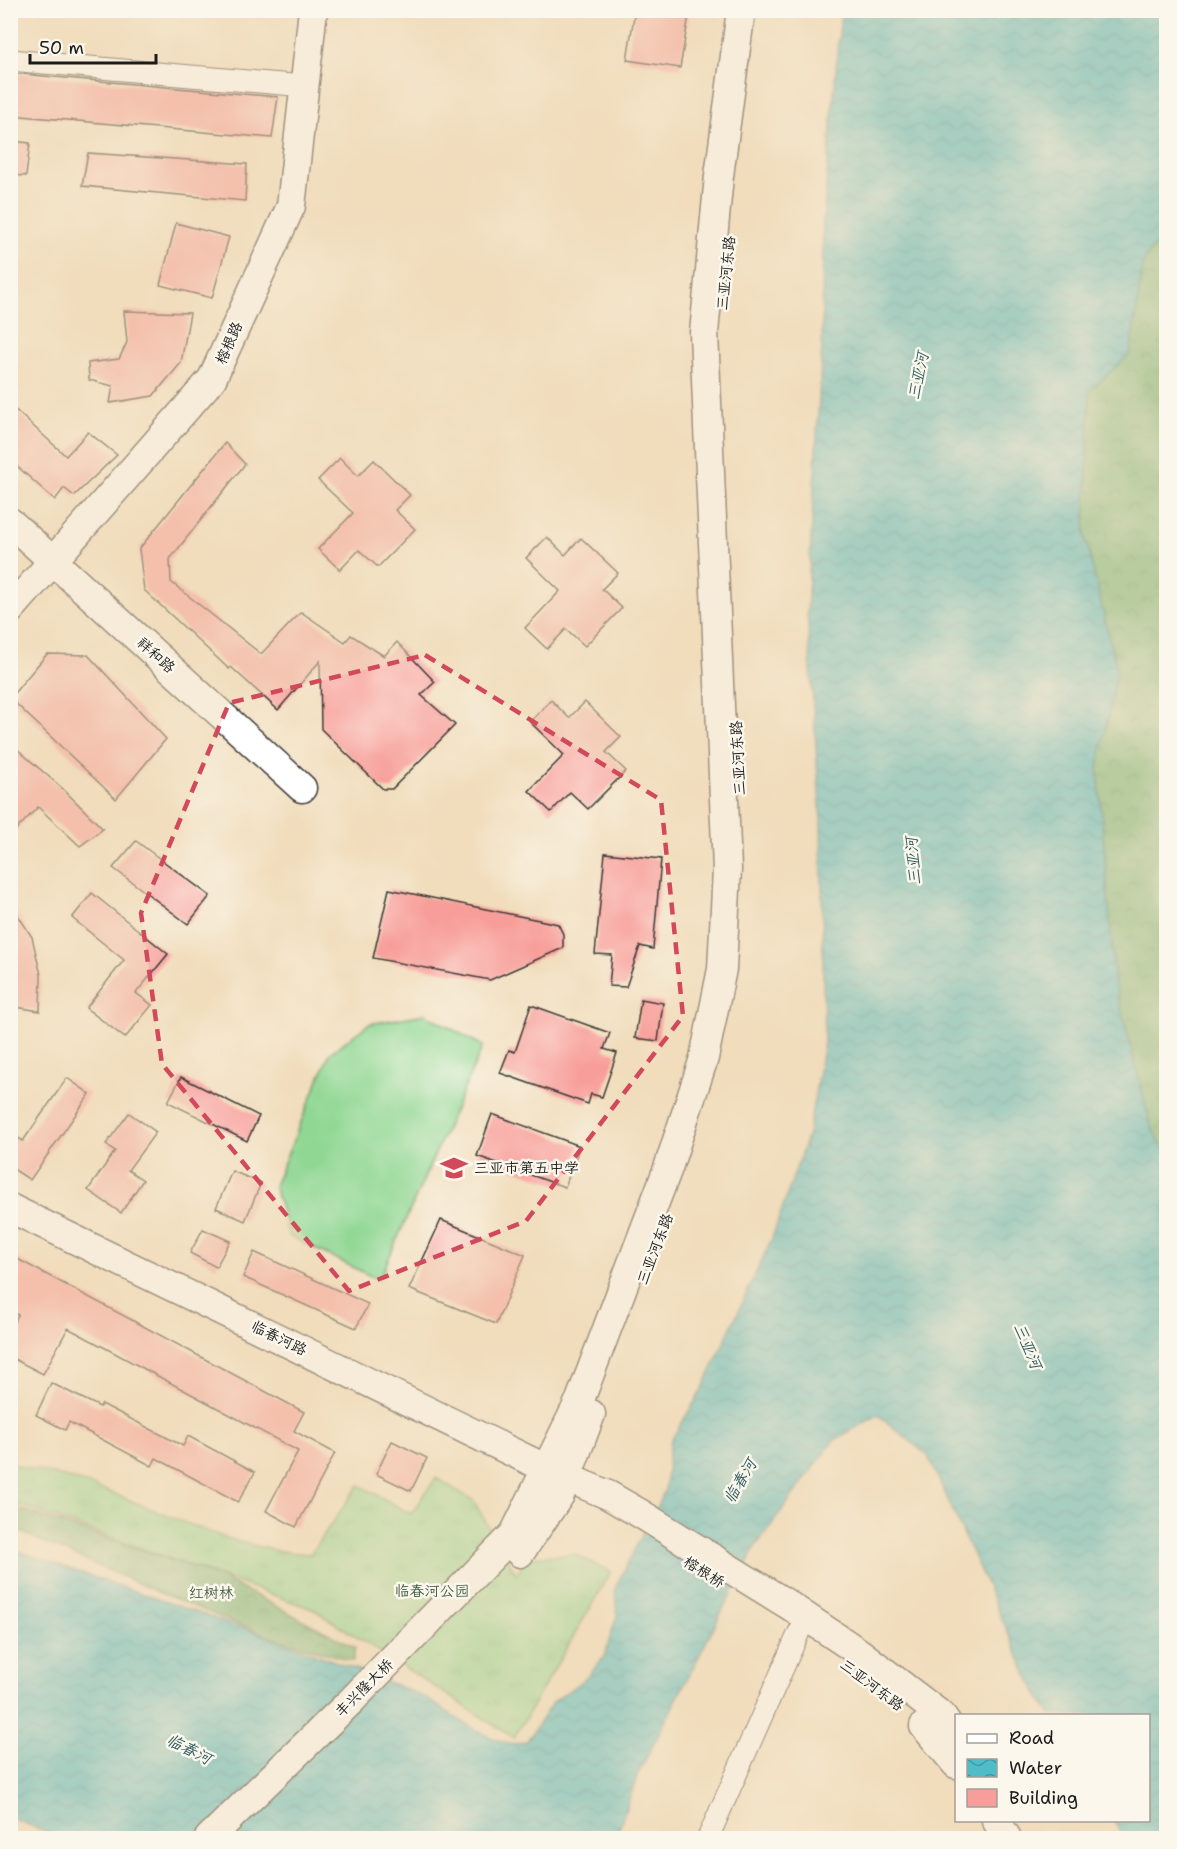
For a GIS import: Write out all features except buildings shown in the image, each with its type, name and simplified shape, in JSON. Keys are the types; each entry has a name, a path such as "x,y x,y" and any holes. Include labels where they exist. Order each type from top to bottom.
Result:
{"main road":[{"name":"榕根路","path":"10,610 212,379 291,206 313,10"},
{"name":"三亚河东路","path":"558,1481 580,1400 668,1168 704,1058 722,969 727,868 704,333 719,176 741,10"},
{"name":"三亚河东路","path":"558,1481 679,1186 712,1091 727,1035 739,967 744,928 744,883 718,363 735,189 760,10"},
{"name":"祥和路","path":"10,522 302,788"},
{"name":"临春河路","path":"10,1208 558,1481"},
{"name":"榕根桥","path":"558,1481 608,1496 636,1521 787,1618"},
{"path":"522,1538 558,1481"},
{"name":"丰兴隆大桥","path":"208,1839 522,1538"},
{"name":"丰兴隆大桥","path":"238,1839 471,1606 522,1538"},
{"name":"三亚河东路","path":"787,1618 860,1653 933,1709 955,1734"},
{"name":"三亚河东路","path":"787,1618 932,1732 955,1761"},
{"path":"997,1822 1007,1839"},
{"path":"1018,1822 1028,1839"}],"street":[{"path":"10,60 304,86"},
{"path":"708,1839 787,1618"}],"highlighted area":[{"path":"425,655 661,800 683,1016 526,1221 349,1291 162,1064 141,913 229,703"}],"green space":[{"path":"1166,233 1166,922 1161,926 1166,933 1166,1185 1103,982 1076,564 1082,390 1136,260"},
{"path":"425,1014 483,1046 379,1280 289,1236 274,1186 330,1053 369,1024"},
{"name":"临春河公园","path":"11,1464 78,1481 220,1536 279,1551 310,1554 359,1485 411,1514 436,1478 473,1500 516,1574 528,1557 574,1554 611,1572 514,1738 315,1610 11,1502"},
{"name":"红树林","path":"11,1506 216,1575 355,1647 353,1661 268,1636 160,1593 11,1528"}],"water":[{"path":"841,11 1166,11 1166,234 1144,259 1130,354 1090,390 1085,536 1117,670 1098,768 1115,984 1150,1123 1166,1155 1166,1838 1125,1838 1115,1822 1150,1822 1150,1714 1050,1714 1030,1681 928,1456 878,1415 833,1441 756,1546 637,1776 616,1838 61,1838 11,1818 10,1548 317,1654 417,1694 472,1727 502,1741 515,1743 527,1741 552,1703 588,1676 604,1657 617,1615 615,1588 665,1490 670,1442 702,1390 772,1238 808,1134 824,1042 821,823 807,611 822,344 823,223"}],"place":[{"name":"三亚市第五中学","path":"454,1168"}],"water label":[{"name":"三亚河","path":"918,376"},
{"name":"三亚河","path":"913,861"},
{"name":"三亚河","path":"1028,1346"},
{"name":"临春河","path":"740,1481"},
{"name":"临春河","path":"189,1749"}]}
